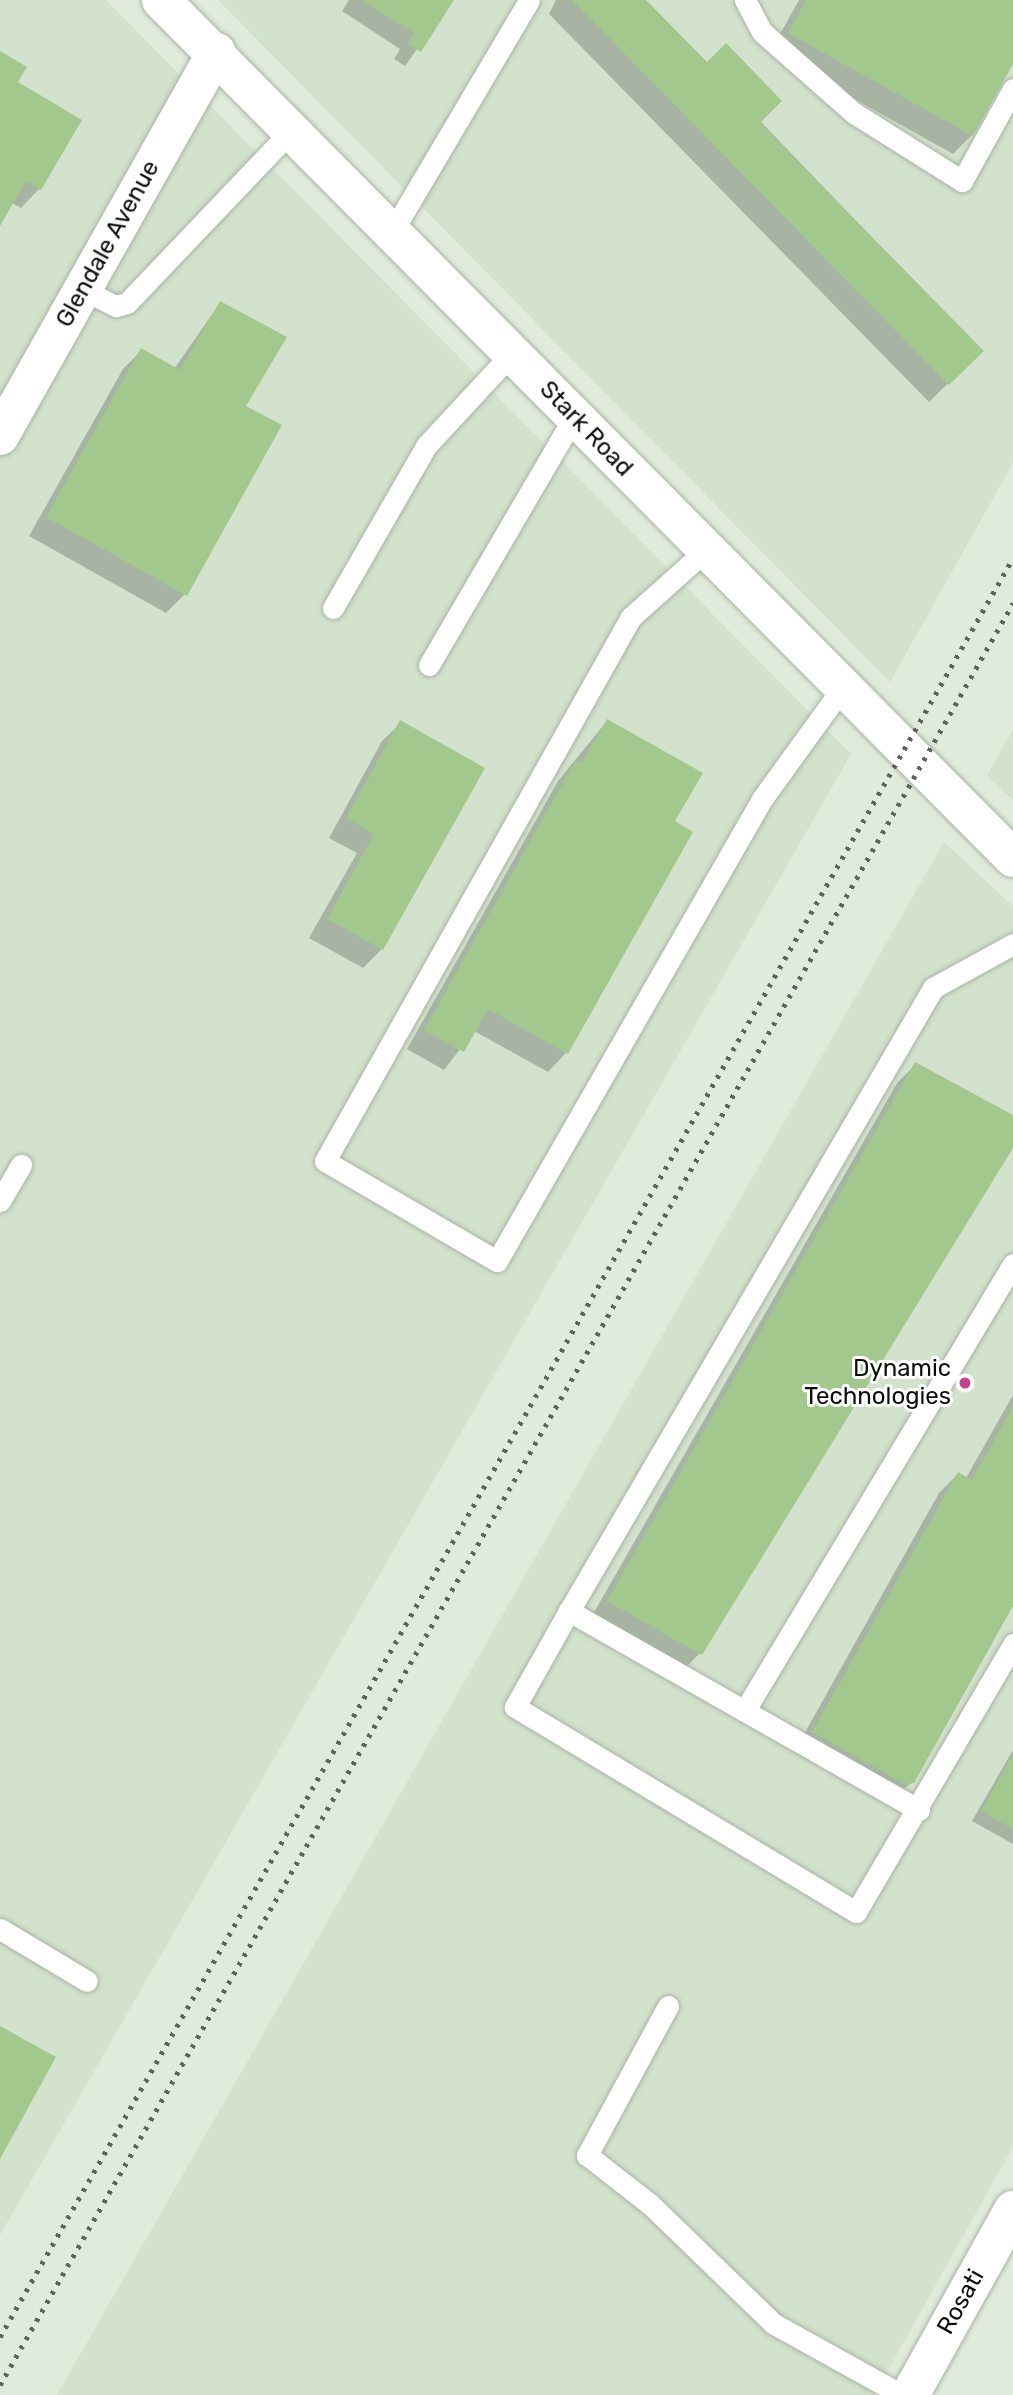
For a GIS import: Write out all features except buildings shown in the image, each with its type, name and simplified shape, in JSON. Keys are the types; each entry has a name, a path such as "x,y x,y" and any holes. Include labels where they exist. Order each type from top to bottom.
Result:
{"street":[{"name":"Stark Road","path":"161,0 216,52 1013,858"},
{"name":"Glendale Avenue","path":"0,436 216,52"},
{"name":"Rosati","path":"910,2395 1013,2210"}],"lane":[{"path":"392,232 529,0"},
{"path":"746,0 762,32 854,113 962,181 1013,89"},
{"path":"82,289 116,306 127,303 292,130"},
{"path":"333,608 426,446 512,353"},
{"path":"429,665 574,417"},
{"path":"706,550 631,617 325,1161 497,1261 762,799 843,687"},
{"path":"1013,944 933,988 515,1707 856,1912 919,1810 1013,1644"},
{"path":"0,1201 21,1165"},
{"path":"745,1710 1013,1264"},
{"path":"569,1611 919,1810"},
{"path":"0,1928 87,1981"},
{"path":"668,2006 587,2155 650,2205 775,2324 902,2395"}],"shaded area":[{"path":"0,0 106,0 851,754 0,2235"},
{"path":"218,0 1013,0 1013,463 890,682"},
{"path":"1013,729 1013,800 987,776"},
{"path":"944,842 1013,906 1013,2147 874,2395 57,2395"}],"railway":[{"path":"0,2337 1013,558"},
{"path":"0,2385 1013,603"}],"place":[{"name":"Dynamic Technologies","path":"965,1383"}]}
